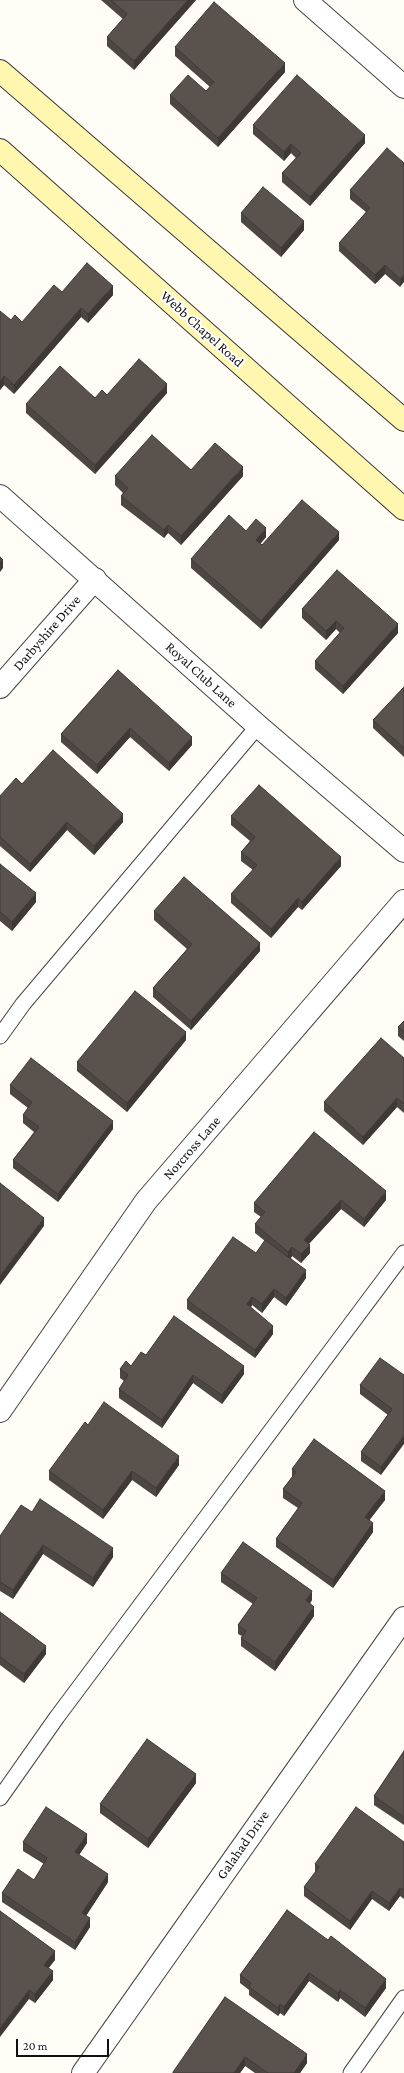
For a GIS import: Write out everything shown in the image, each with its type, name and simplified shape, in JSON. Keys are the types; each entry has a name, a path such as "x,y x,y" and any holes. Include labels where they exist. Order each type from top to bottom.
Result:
{"main road":[{"path":"0,70 404,420"},
{"name":"Webb Chapel Road","path":"0,150 404,509"}],"street":[{"path":"305,0 404,87"},
{"name":"Royal Club Lane","path":"0,496 95,579 258,726 404,851"},
{"name":"Darbyshire Drive","path":"0,687 95,579"},
{"name":"Norcross Lane","path":"0,1411 146,1201 404,901"},
{"name":"Galahad Drive","path":"83,2073 404,1618"}],"lane":[{"path":"0,1036 23,1004 258,726"},
{"path":"0,1798 62,1711 404,1253"},
{"path":"351,2073 404,1998"}],"building":[{"path":"111,0 188,0 134,61 107,37 127,14"},
{"path":"214,2 285,63 218,138 170,95 188,75 206,91 214,82 175,47"},
{"path":"297,75 365,135 310,197 282,173 301,153 291,144 284,152 253,125"},
{"path":"387,148 404,163 404,274 400,279 385,265 375,275 339,243 370,208 350,190"},
{"path":"263,187 304,221 281,248 241,213"},
{"path":"87,263 113,286 88,314 81,308 14,385 4,376 0,381 0,311 11,320 15,315 22,322 54,285 62,292"},
{"path":"139,359 167,384 95,465 26,404 60,366 95,398 102,390 107,395"},
{"path":"152,435 191,470 215,443 243,467 181,536 168,525 164,530 121,496 128,488 115,476"},
{"path":"302,500 339,532 261,621 191,559 229,515 246,531 256,519 266,528 256,540 262,545"},
{"path":"337,570 398,624 343,686 315,661 344,628 336,621 326,631 302,609"},
{"path":"118,670 192,737 169,763 130,728 97,765 61,734"},
{"path":"404,687 404,748 373,720"},
{"path":"53,750 123,814 94,846 67,822 30,864 0,837 0,796 16,778 22,784"},
{"path":"259,785 341,857 302,902 298,898 271,929 231,894 257,865 241,852 255,837 231,816"},
{"path":"0,864 36,893 12,922 0,912"},
{"path":"184,877 260,943 191,1021 153,988 192,944 154,911"},
{"path":"135,991 186,1032 127,1103 77,1062"},
{"path":"404,1021 404,1032 398,1027"},
{"path":"381,1038 404,1058 404,1104 397,1098 363,1137 324,1102"},
{"path":"31,1058 113,1121 58,1194 13,1160 39,1127 23,1115 32,1102 10,1085"},
{"path":"314,1132 386,1191 364,1219 341,1200 304,1240 310,1245 301,1254 292,1247 288,1252 255,1224 265,1212 254,1203"},
{"path":"0,1183 44,1218 0,1276"},
{"path":"233,1237 256,1253 265,1240 306,1270 286,1298 274,1289 262,1304 252,1297 247,1304 273,1326 255,1350 187,1300"},
{"path":"174,1316 244,1366 222,1395 193,1375 162,1420 119,1389 128,1375 120,1369 126,1361 131,1366 141,1352 146,1355"},
{"path":"380,1358 404,1375 404,1435 381,1467 361,1452 392,1409 360,1385"},
{"path":"104,1402 179,1456 156,1488 132,1471 103,1510 49,1471 85,1422 88,1425"},
{"path":"314,1439 385,1491 365,1517 373,1523 333,1580 276,1539 302,1503 283,1489 296,1472 292,1469"},
{"path":"40,1499 113,1548 93,1578 43,1545 13,1590 0,1582 0,1536 21,1505 32,1512"},
{"path":"243,1542 312,1591 306,1600 314,1607 275,1662 241,1638 246,1631 238,1625 257,1598 221,1573"},
{"path":"0,1612 46,1646 24,1674 0,1657"},
{"path":"147,1739 196,1774 148,1839 100,1804"},
{"path":"404,1751 404,1817 374,1796"},
{"path":"46,1807 87,1834 75,1852 108,1874 82,1913 90,1918 75,1942 2,1893 18,1869 34,1880 47,1858 23,1842"},
{"path":"356,1807 404,1842 404,1890 400,1888 389,1903 372,1891 350,1921 304,1887 319,1867 315,1864"},
{"path":"287,1910 328,1940 331,1936 386,1979 365,2008 340,1990 338,1993 309,1973 284,2007 280,2004 278,2008 249,1987 251,1983 240,1975"},
{"path":"0,1911 55,1951 44,1965 53,1971 35,1994 29,1990 0,2028"},
{"path":"225,1997 307,2054 294,2073 268,2073 245,2057 234,2073 173,2073"}]}
